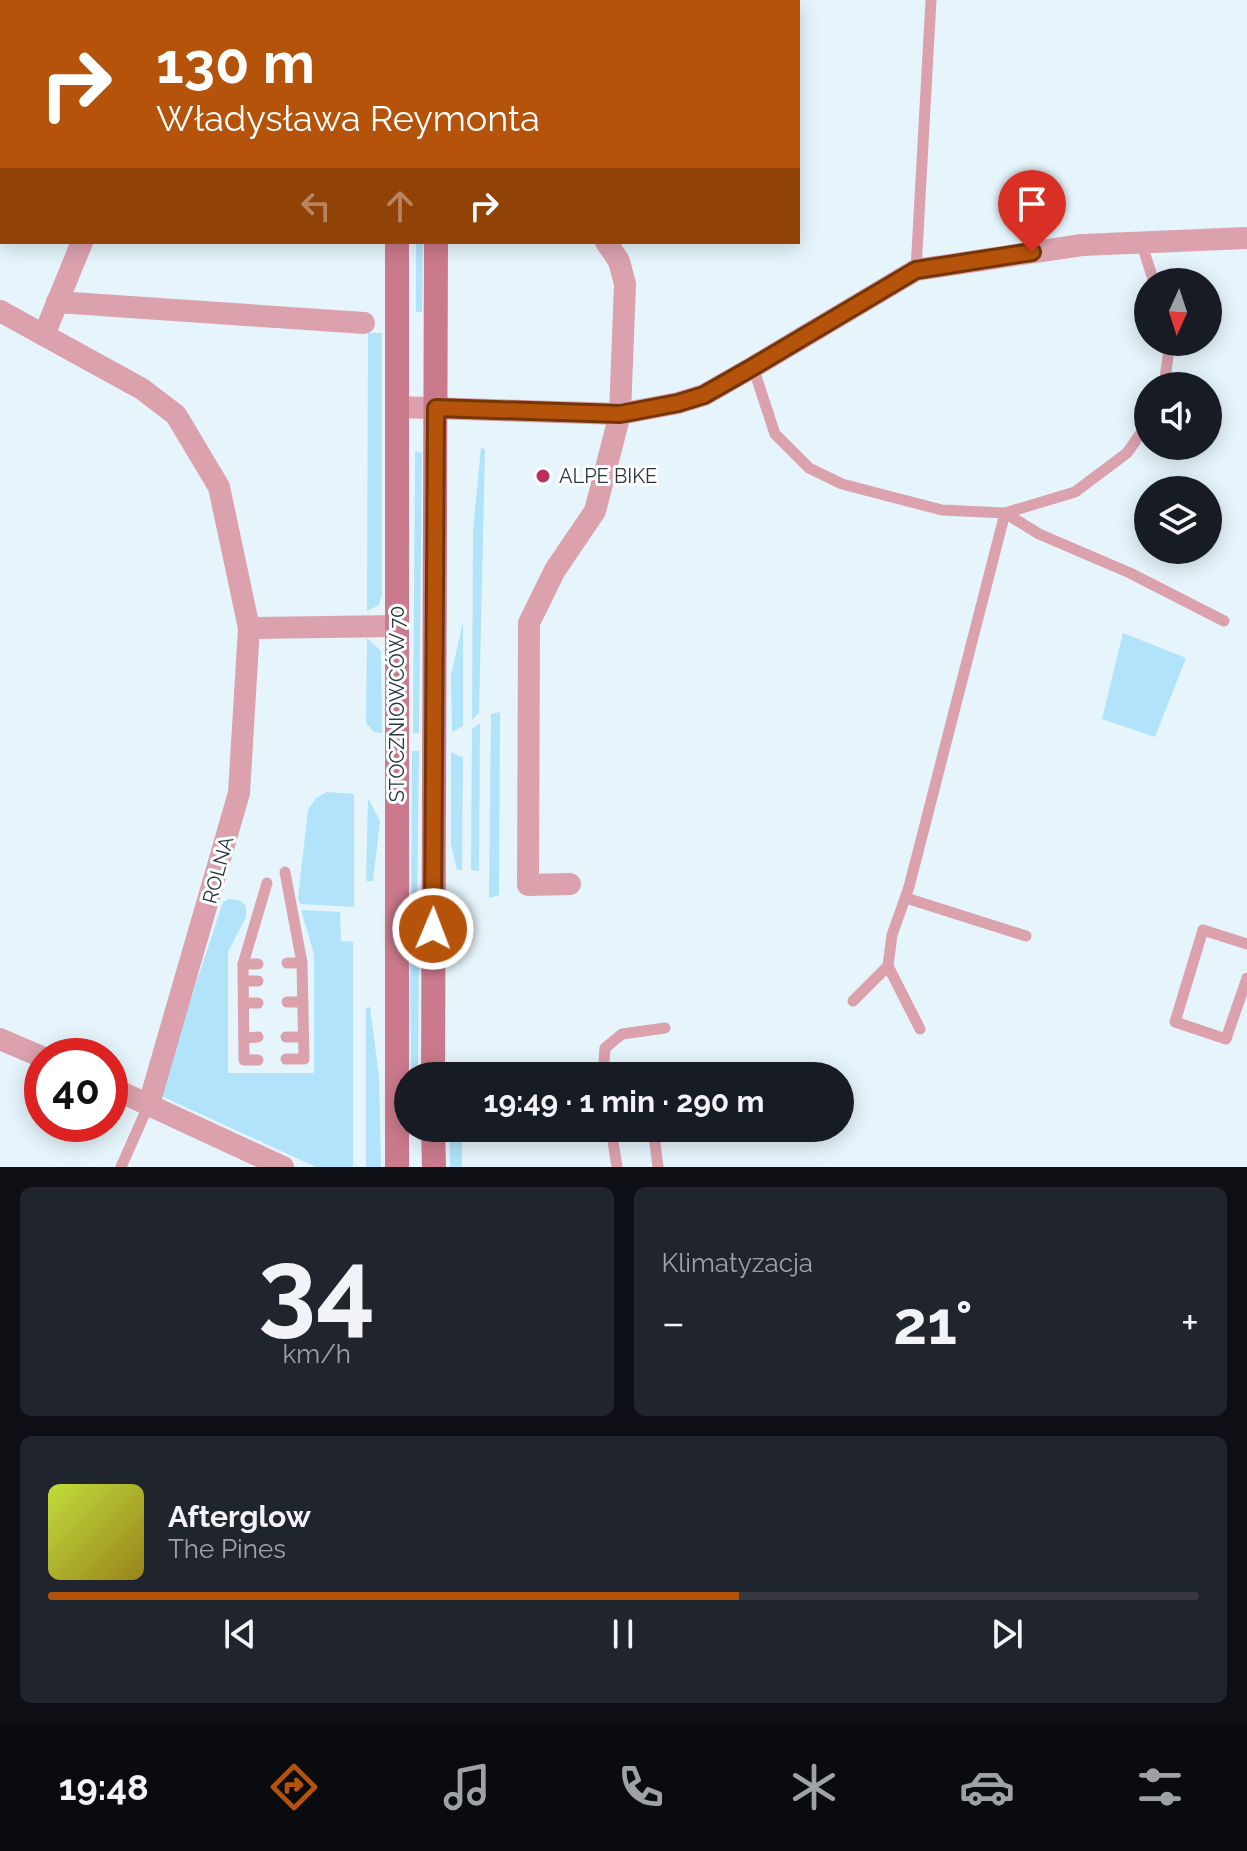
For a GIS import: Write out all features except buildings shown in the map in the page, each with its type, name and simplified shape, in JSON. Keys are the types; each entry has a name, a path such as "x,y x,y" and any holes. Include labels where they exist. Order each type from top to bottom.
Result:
{"street":[{"path":"396,407 620,414 704,395 916,270 1082,245 1247,238"},
{"path":"44,335 81,244"},
{"name":"STOCZNIOWCÓW 70","path":"397,244 397,1167"},
{"name":"STOCZNIOWCÓW 70","path":"433,1062 436,244"},
{"path":"570,884 528,885 529,623 555,570 595,511 620,414 625,284 619,261 607,244"},
{"path":"57,302 364,323"},
{"name":"ROLNA","path":"0,311 142,389 176,415 219,487 249,628 239,793 149,1104"},
{"path":"249,628 397,626"},
{"path":"0,1039 24,1049"},
{"path":"128,1095 283,1167"},
{"path":"433,1142 434,1167"}],"lane":[{"path":"916,270 931,0"},
{"path":"1141,242 1149,268"},
{"path":"753,367 775,434 809,468 842,484 942,510 1005,513 1075,492 1127,453 1134,443"},
{"path":"1005,513 1039,534 1130,573 1224,621"},
{"path":"920,1029 888,966 892,935 906,898 1005,513"},
{"path":"285,872 302,963 304,1059 286,1059"},
{"path":"258,1060 244,1060 243,964 267,883"},
{"path":"906,898 1026,936"},
{"path":"1247,944 1203,930 1175,1022 1226,1039 1247,978"},
{"path":"287,963 302,963"},
{"path":"243,964 258,964"},
{"path":"853,1001 888,966"},
{"path":"287,980 302,980"},
{"path":"243,981 258,981"},
{"path":"287,1002 303,1002"},
{"path":"243,1003 258,1003"},
{"path":"604,1062 605,1048 622,1034 665,1028"},
{"path":"244,1038 258,1037"},
{"path":"286,1037 303,1037"},
{"path":"121,1167 149,1104"},
{"path":"613,1142 617,1167"},
{"path":"655,1142 658,1167"}],"shaded area":[{"path":"416,244 423,244 422,312 416,312"},
{"path":"368,333 382,333 382,594 379,605 367,611"},
{"path":"481,447 485,450 479,713 472,720 473,531"},
{"path":"415,451 422,453 419,733 413,733"},
{"path":"463,621 463,726 452,732 451,676"},
{"path":"1123,633 1186,658 1155,737 1102,719"},
{"path":"367,638 381,651 382,733 374,732 366,723"},
{"path":"500,712 499,895 489,898 491,714"},
{"path":"480,723 479,871 471,870 472,729"},
{"path":"412,751 419,751 417,909 411,908"},
{"path":"451,752 463,758 462,870 457,870 451,844"},
{"path":"327,792 354,794 354,907 300,904 298,898 308,810 316,798"},
{"path":"368,798 380,821 373,881 366,881"},
{"path":"239,900 246,906 246,917 228,952 228,1073 314,1073 314,954 301,910 340,912 341,941 353,942 353,1167 316,1167 159,1095 223,902"},
{"path":"410,963 419,963 418,1062 411,1062"},
{"path":"370,1007 379,1077 381,1167 366,1167 366,1008"},
{"path":"449,1142 462,1142 462,1167 450,1167"}],"place":[{"name":"ALPE BIKE","path":"543,476"}],"route":[{"path":"433,929 436,408 620,414 678,403 704,395 916,270 1032,252"}]}
